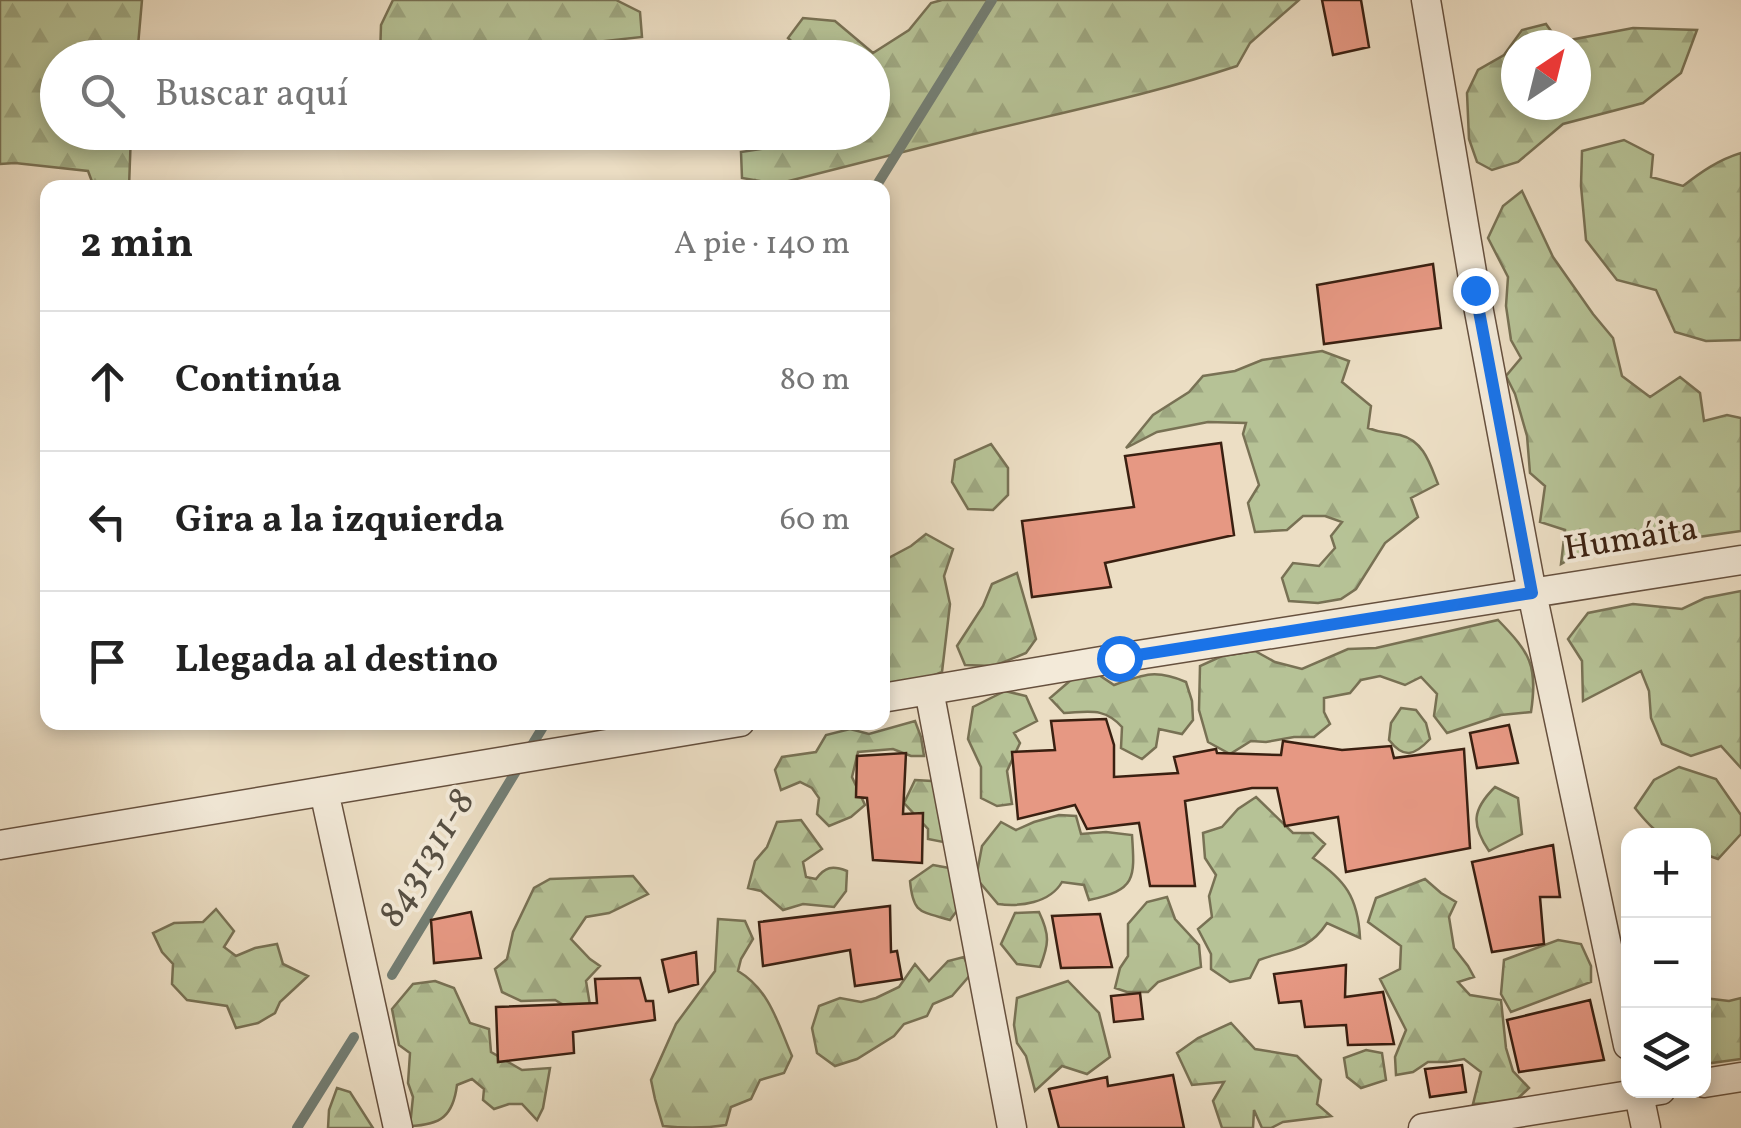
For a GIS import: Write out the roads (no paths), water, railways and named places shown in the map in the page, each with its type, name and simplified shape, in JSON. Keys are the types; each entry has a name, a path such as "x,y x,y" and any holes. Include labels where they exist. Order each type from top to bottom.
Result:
{"street":[{"path":"1426,0 1532,593 1621,1011"},
{"name":"Humáita","path":"890,697 1741,560"},
{"path":"929,690 1012,1128"},
{"path":"0,845 692,730"},
{"path":"324,792 398,1128"},
{"path":"1711,1082 1741,1077"},
{"path":"1423,1128 1621,1096"},
{"path":"1646,1098 1646,1128"}],"waterway":[{"name":"8431311-8","path":"880,180 992,0"},
{"name":"8431311-8","path":"392,975 541,730"},
{"name":"8431311-8","path":"297,1128 354,1037"}]}
